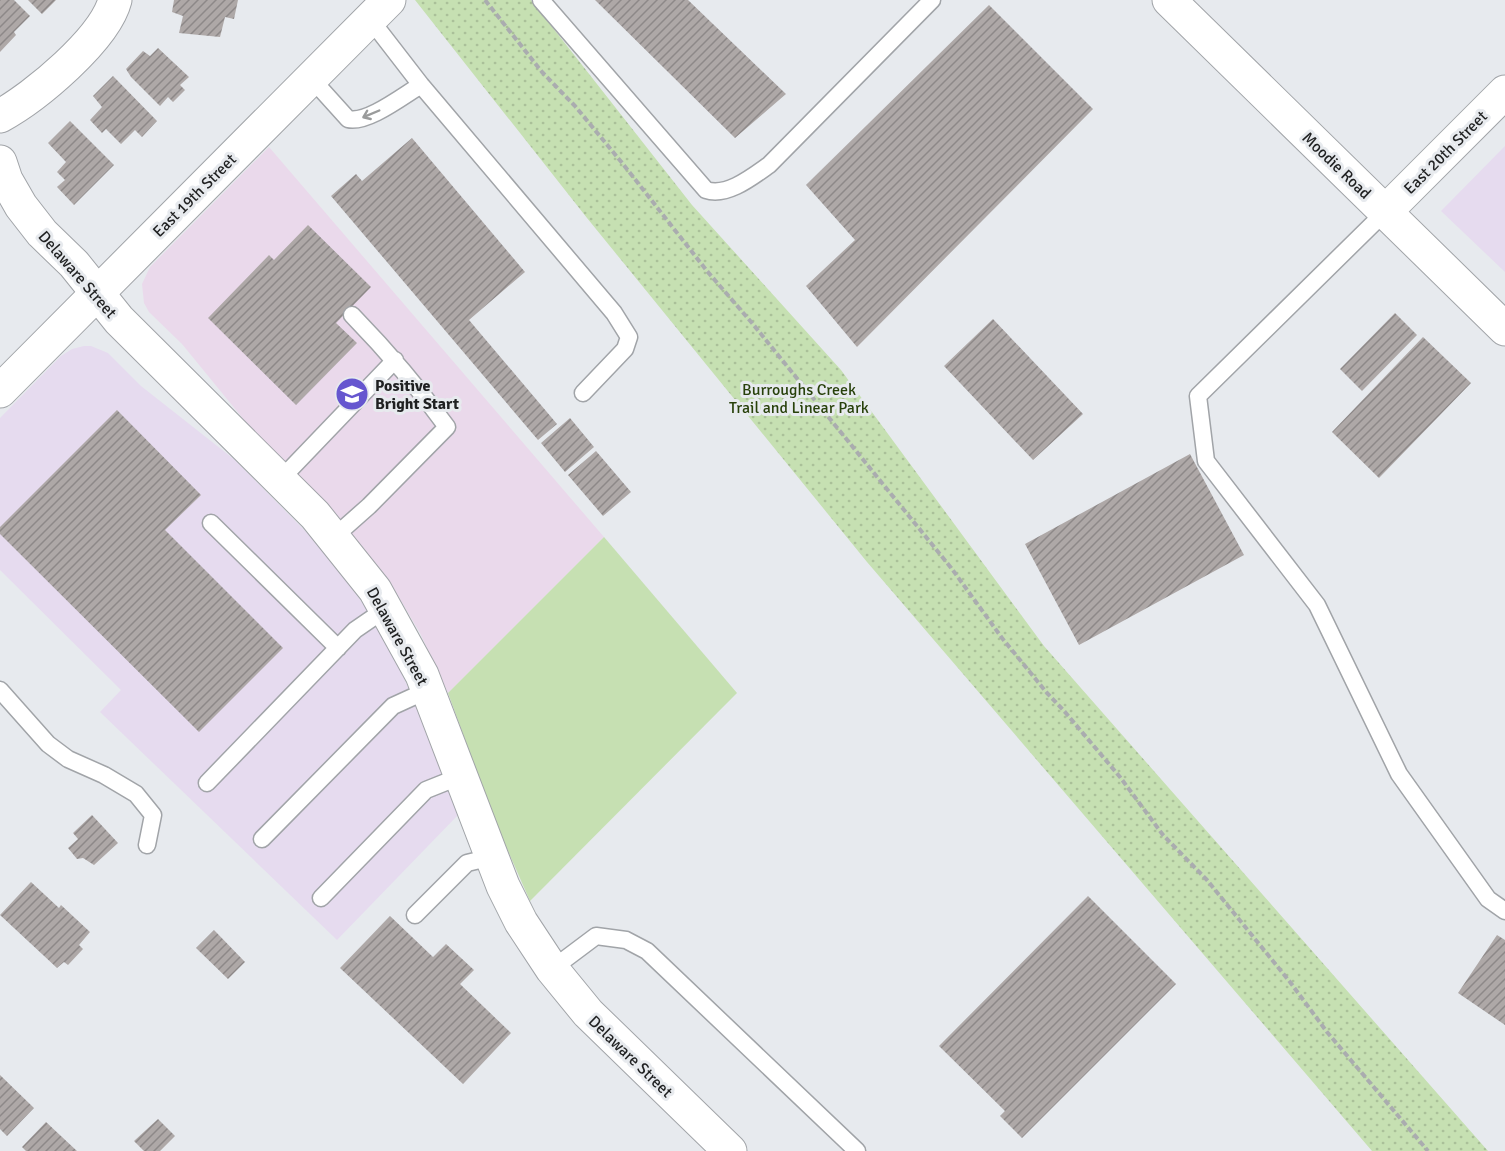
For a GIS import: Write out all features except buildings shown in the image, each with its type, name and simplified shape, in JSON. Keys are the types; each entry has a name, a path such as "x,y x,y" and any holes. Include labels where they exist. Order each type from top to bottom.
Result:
{"street":[{"path":"0,116 20,105 50,81 97,33 115,0"},
{"name":"Moodie Road","path":"1169,0 1505,329"},
{"name":"East 19th Street","path":"0,391 379,10"},
{"name":"East 20th Street","path":"1385,212 1505,92"},
{"name":"Delaware Street","path":"0,162 6,180 21,206 42,233 74,264 119,320 315,515 370,582 387,608 423,675 503,886 521,922 552,969 608,1035 730,1151"}],"lane":[{"path":"541,0 706,190 714,193 744,183 769,165 932,0"},
{"path":"379,10 422,85 614,313 628,337 626,349 583,393"},
{"path":"311,78 352,120 370,116 422,85"},
{"path":"1385,212 1198,396 1206,461 1317,605 1399,774 1488,899 1505,911"},
{"path":"334,537 369,506 447,427 395,360 352,315"},
{"path":"280,480 395,360"},
{"path":"211,523 338,648"},
{"path":"207,783 355,630 387,608"},
{"path":"0,690 48,744 68,759 104,775 136,794 153,814 147,845"},
{"path":"262,839 393,706 428,690"},
{"path":"321,898 426,790 461,776"},
{"path":"415,915 467,863 492,857"},
{"path":"552,969 596,936 626,940 647,951 857,1151"}],"path":[{"path":"485,0 542,72 575,106 707,271 952,569 1002,638 1047,693 1120,777 1163,834 1207,880 1327,1032 1428,1151"}],"shaded area":[{"path":"1505,146 1505,272 1441,211"},
{"name":"Positive Bright Start","path":"269,147 604,537 448,693 420,633 394,589 362,546 329,508 263,443 182,344 149,312 144,303 142,284 150,267"},
{"path":"91,346 108,353 141,386 235,460 320,546 350,584 389,645 426,727 458,815 337,940 100,712 121,690 0,570 0,418 61,356 72,349"}],"green space":[{"name":"Burroughs Creek Trail and Linear Park","path":"415,0 531,0 692,205 841,370 1044,646 1488,1151 1372,1151 867,562 587,218"},
{"path":"604,537 737,693 530,901 494,819 448,693"}],"place":[{"name":"Positive Bright Start","path":"352,394"}]}
